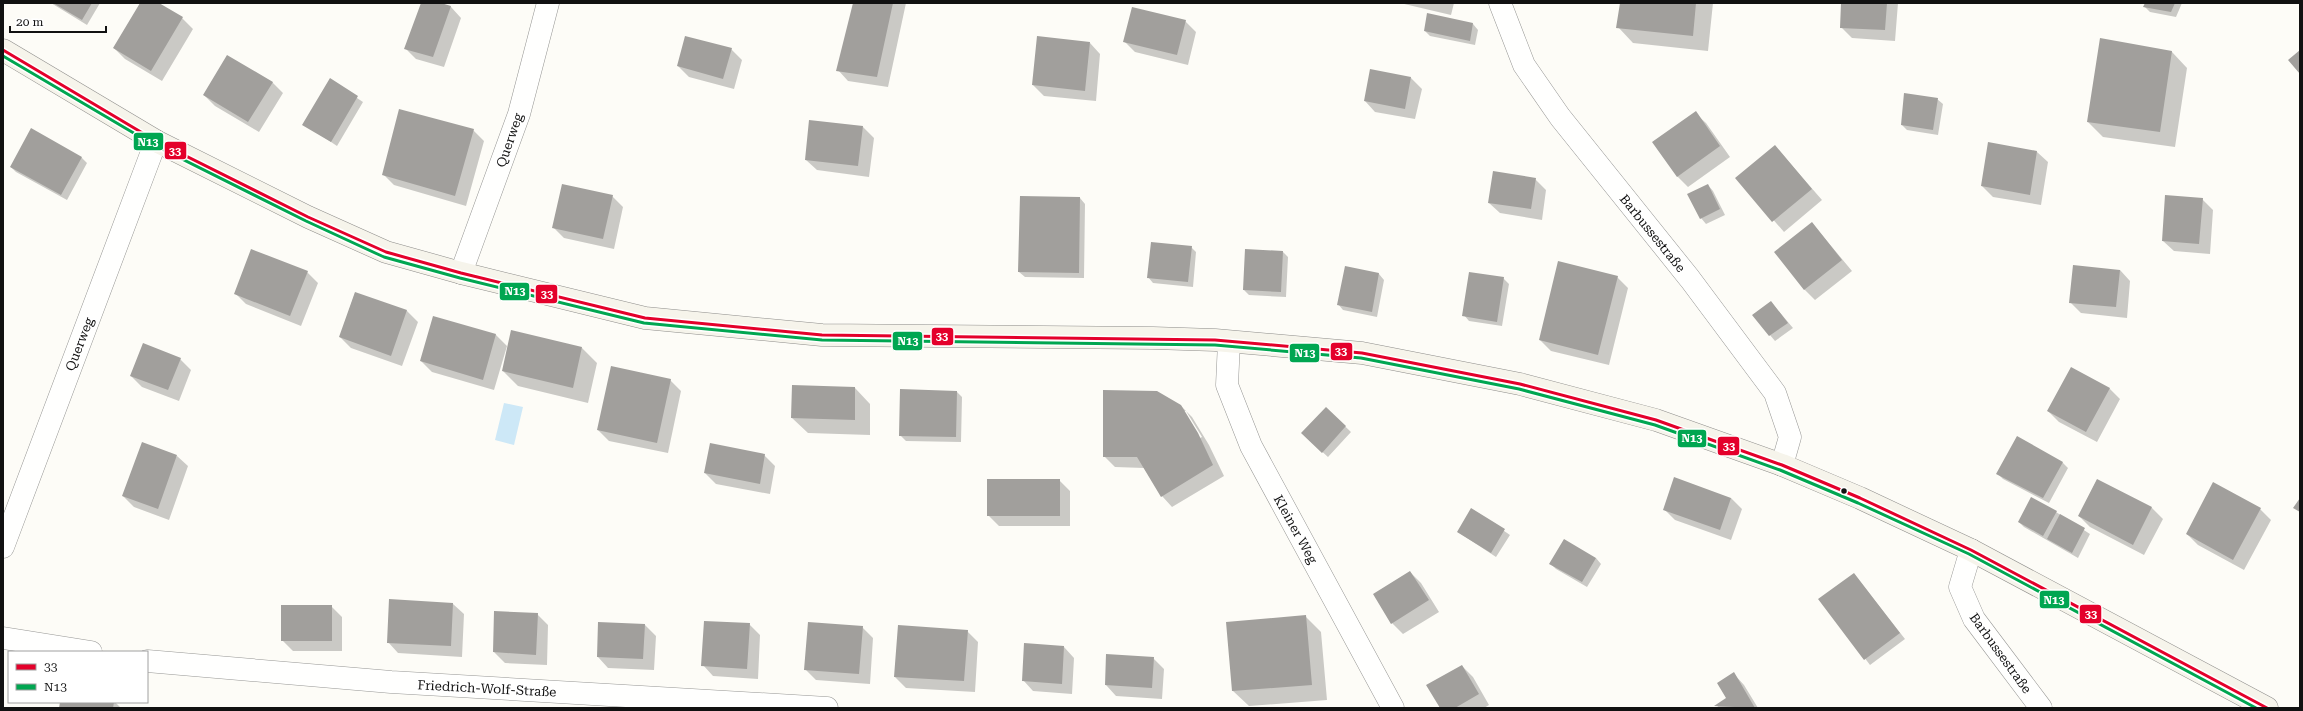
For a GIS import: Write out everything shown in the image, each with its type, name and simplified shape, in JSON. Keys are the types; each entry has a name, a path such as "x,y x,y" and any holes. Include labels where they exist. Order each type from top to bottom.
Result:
{"street":[{"name":"Querweg","path":"462,273 519,114 548,3"},
{"name":"Barbussestraße","path":"1500,3 1524,65 1560,117 1690,279 1775,393 1790,437 1782,466"},
{"path":"3,50 156,141 308,217 386,252 462,273 646,318 822,335 1146,337 1362,353 1520,384 1656,420 1782,466 1860,498 1971,550 2267,708"},
{"name":"Querweg","path":"3,547 156,141"},
{"name":"Kleiner Weg","path":"1229,342 1226,385 1251,446 1393,708"},
{"name":"Barbussestraße","path":"1971,550 1960,587 1974,619 2041,708"},
{"path":"3,638 85,651"},
{"name":"Friedrich-Wolf-Straße","path":"148,661 391,682 827,708"}],"water":[{"path":"504,403 523,407 514,445 495,440"}],"building":[{"path":"53,3 92,3 82,20"},
{"path":"140,3 159,3 183,17 151,71 113,48"},
{"path":"421,3 441,3 451,6 433,57 404,49"},
{"path":"853,3 893,3 877,77 836,71"},
{"path":"1620,3 1696,3 1693,36 1616,28"},
{"path":"1841,3 1887,3 1885,30 1840,28"},
{"path":"2145,3 2175,3 2171,12 2143,7"},
{"path":"1132,7 1186,20 1177,55 1123,42"},
{"path":"1427,13 1473,23 1470,41 1424,31"},
{"path":"685,36 732,48 723,79 677,66"},
{"path":"1037,36 1090,42 1085,91 1032,85"},
{"path":"2100,38 2172,51 2160,132 2087,122"},
{"path":"2300,50 2300,74 2288,60"},
{"path":"227,55 273,82 248,122 203,95"},
{"path":"1370,69 1411,77 1405,109 1364,101"},
{"path":"330,78 358,96 331,142 302,125"},
{"path":"1904,93 1938,98 1933,130 1901,125"},
{"path":"399,109 474,129 455,196 382,175"},
{"path":"1696,111 1720,146 1677,177 1652,142"},
{"path":"809,120 863,126 858,166 805,160"},
{"path":"31,128 82,157 61,195 10,167"},
{"path":"1988,142 2037,151 2030,195 1981,186"},
{"path":"1775,145 1812,189 1772,222 1735,178"},
{"path":"1493,171 1536,178 1531,209 1488,203"},
{"path":"562,184 613,195 603,239 552,228"},
{"path":"1708,184 1720,209 1700,219 1687,194"},
{"path":"2165,195 2203,198 2199,244 2162,241"},
{"path":"1020,196 1080,197 1079,273 1018,272"},
{"path":"1812,222 1842,260 1804,290 1774,252"},
{"path":"1151,242 1192,246 1188,282 1147,278"},
{"path":"251,249 308,271 290,316 234,294"},
{"path":"1245,249 1283,251 1281,292 1243,290"},
{"path":"1558,261 1618,276 1598,355 1539,340"},
{"path":"2073,265 2120,270 2116,307 2069,303"},
{"path":"1345,266 1379,273 1372,312 1337,305"},
{"path":"1469,272 1504,277 1497,322 1462,316"},
{"path":"355,292 407,310 391,356 339,337"},
{"path":"1771,301 1788,323 1769,336 1752,315"},
{"path":"433,316 496,334 483,380 420,361"},
{"path":"511,330 582,347 573,388 502,371"},
{"path":"143,343 181,358 168,390 130,376"},
{"path":"611,366 671,379 657,443 597,430"},
{"path":"2071,367 2110,388 2086,432 2047,411"},
{"path":"792,385 855,387 855,420 791,418"},
{"path":"900,389 957,391 956,437 899,436"},
{"path":"1103,390 1157,391 1181,405 1198,433 1213,465 1161,497 1137,457 1103,457"},
{"path":"1326,407 1346,426 1322,453 1301,433"},
{"path":"2017,436 2063,462 2043,498 1996,474"},
{"path":"142,442 177,455 158,509 122,496"},
{"path":"710,443 765,454 760,484 704,473"},
{"path":"1674,477 1731,498 1720,530 1663,510"},
{"path":"987,479 1060,479 1060,516 987,516"},
{"path":"2097,479 2152,507 2133,545 2078,516"},
{"path":"2213,482 2261,508 2233,560 2186,534"},
{"path":"2031,497 2057,511 2043,536 2018,522"},
{"path":"2300,498 2300,512 2293,508"},
{"path":"1471,508 1505,529 1491,553 1457,532"},
{"path":"2060,514 2085,528 2072,553 2047,539"},
{"path":"1564,539 1596,558 1582,582 1549,564"},
{"path":"1410,571 1429,600 1391,624 1373,594"},
{"path":"1854,573 1900,633 1864,660 1818,599"},
{"path":"389,599 453,603 451,646 387,643"},
{"path":"281,605 332,605 332,641 281,641"},
{"path":"494,611 538,613 536,655 493,652"},
{"path":"1306,615 1312,685 1232,691 1226,622"},
{"path":"704,621 750,623 747,669 701,666"},
{"path":"598,622 645,624 643,659 597,657"},
{"path":"808,622 863,626 859,674 804,670"},
{"path":"898,625 968,630 964,681 894,677"},
{"path":"1024,643 1064,646 1062,684 1022,681"},
{"path":"1106,654 1154,657 1152,688 1105,685"},
{"path":"1462,665 1479,694 1455,708 1440,708 1426,685"},
{"path":"1734,672 1755,708 1714,706 1726,698 1717,683"},
{"path":"60,703 114,703 113,708 59,708"}],"transit line":[{"name":"33","path":"3,50 156,141 308,217 386,252 461,273 645,318 822,335 1215,340 1362,353 1520,384 1656,420 1782,465 1860,498 1971,550 2267,708"},
{"name":"N13","path":"3,56 154,145 306,221 384,257 460,278 644,323 822,340 1215,345 1361,358 1519,389 1655,425 1780,470 1858,503 1969,554 2256,708"}]}
